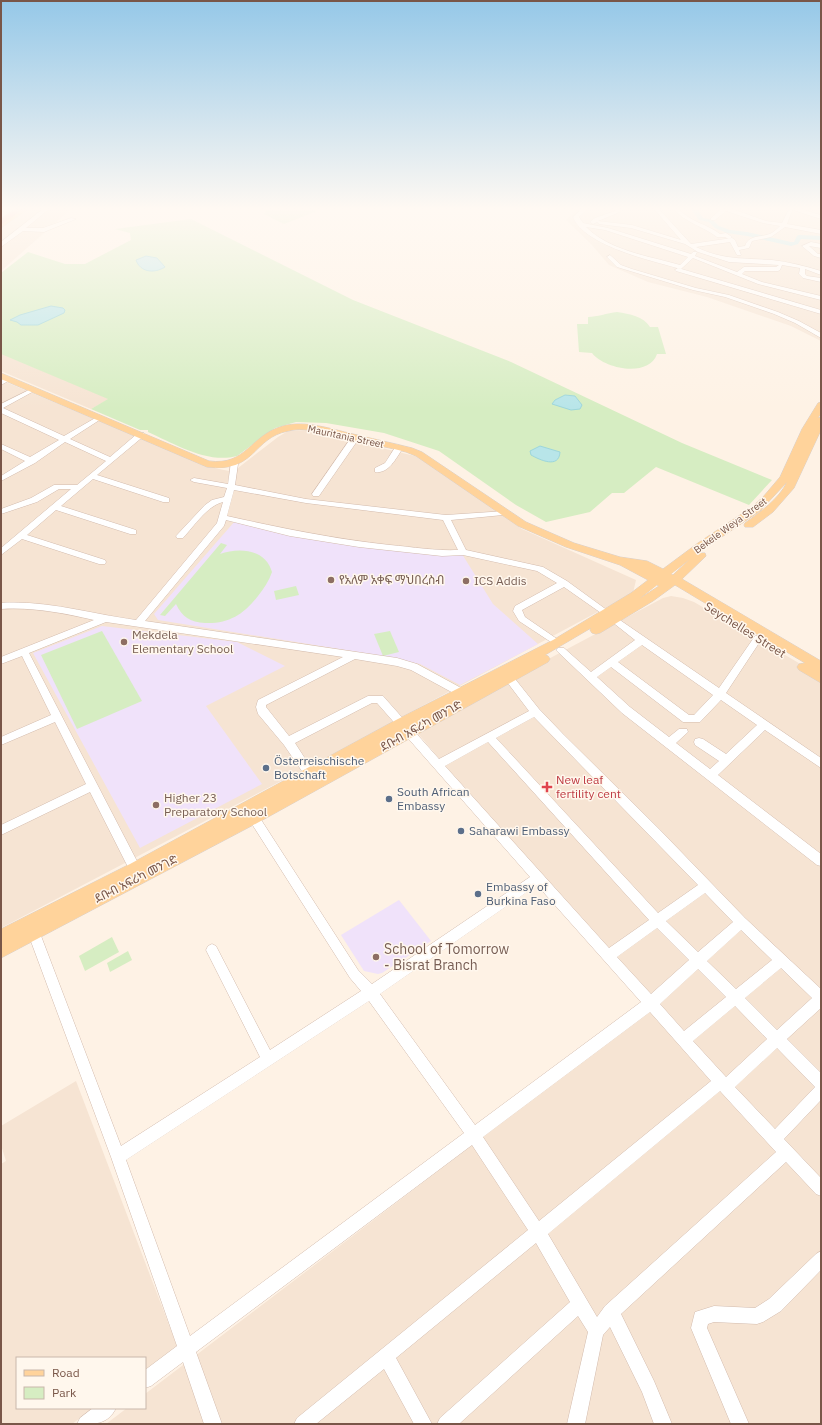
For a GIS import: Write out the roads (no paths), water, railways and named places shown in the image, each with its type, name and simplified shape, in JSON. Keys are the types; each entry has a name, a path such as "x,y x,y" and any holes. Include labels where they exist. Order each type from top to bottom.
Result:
{"main road":[{"path":"4,379 141,435 207,464 222,466 234,464"},
{"name":"Bekele Weya Street","path":"665,580 702,545 756,509 773,493 785,478 807,429 821,405"},
{"path":"665,580 769,510 783,497 795,479 821,420"},
{"name":"Mauritania Street","path":"234,464 244,458 271,434 285,428 314,428 399,448 419,454 503,513 522,524 570,545 620,561 634,570 665,580"},
{"name":"ደቡብ አፍሪካ መንገድ","path":"1,950 32,927 310,774 509,678 610,616 665,580"},
{"name":"Seychelles Street","path":"665,580 821,678"},
{"name":"Seychelles Street","path":"665,580 821,667"},
{"name":"ደቡብ አፍሪካ መንገድ","path":"1,937 32,927 254,818 404,728 460,692 559,646"}],"street":[{"path":"649,276 727,296 797,322 821,336"},
{"path":"667,281 672,276"},
{"path":"698,276 821,312"},
{"path":"727,296 720,289 732,276"},
{"path":"741,276 760,283 821,298"},
{"path":"804,276 821,280"},
{"path":"796,305 797,322"},
{"path":"1,407 33,390"},
{"path":"1,410 110,460"},
{"path":"1,479 99,418"},
{"path":"1,552 141,435"},
{"path":"316,494 356,438"},
{"path":"1,446 32,461"},
{"path":"378,470 388,465 399,448"},
{"path":"139,623 221,524 231,487 234,464"},
{"path":"92,476 166,500"},
{"path":"194,480 306,501 446,518 503,513"},
{"path":"1,512 34,500 57,487 62,486 79,488"},
{"path":"180,536 208,507 215,502 227,499"},
{"path":"55,508 133,532"},
{"path":"222,517 283,532 359,544 442,553 463,552 540,569 564,584 821,764"},
{"path":"446,518 463,552"},
{"path":"21,536 102,562"},
{"path":"564,584 518,608 517,611 522,618 559,646 626,710 821,861"},
{"path":"1,606 19,605 54,608 105,618 397,662 414,667 460,692"},
{"path":"1,661 105,618"},
{"path":"612,662 687,720 696,720 720,694 758,638"},
{"path":"590,677 642,640"},
{"path":"24,652 135,869"},
{"path":"310,774 288,742 262,711 262,702 353,656"},
{"path":"303,1424 538,1232 724,1084 821,999 741,922 707,885 535,712 509,678"},
{"path":"288,742 371,699 380,699 404,728 608,956 821,1189"},
{"path":"437,765 535,712"},
{"path":"1,741 56,717"},
{"path":"711,775 764,725"},
{"path":"669,744 683,732"},
{"path":"489,737 657,920 821,1083"},
{"path":"699,742 727,760"},
{"path":"1,830 93,786"},
{"path":"254,818 354,974 371,992 474,1135 538,1232 596,1331"},
{"path":"118,1157 371,992 538,878"},
{"path":"608,956 707,885"},
{"path":"146,1379 651,1003 741,922"},
{"path":"32,927 118,1157 213,1424"},
{"path":"212,950 268,1059"},
{"path":"684,1040 734,997 781,960"},
{"path":"775,1139 821,1090"},
{"path":"576,1424 596,1331 611,1312 786,1152"},
{"path":"740,1424 699,1328 699,1322 701,1318 714,1314 757,1316 776,1305 821,1260"},
{"path":"446,1424 579,1304"},
{"path":"611,1312 648,1387 663,1424"},
{"path":"386,1356 423,1424"},
{"path":"86,1424 106,1409"}],"water":[{"path":"51,306 63,308 65,310 64,313 38,325 21,325 10,320 20,315"},
{"path":"565,395 575,396 582,405 580,409 571,410 552,404 555,400"},
{"path":"540,446 560,452 559,457 553,462 548,462 531,455 530,451"}],"place":[{"name":"የአለም አቀፍ ማህበረስብ","path":"331,580"},
{"name":"ICS Addis","path":"466,581"},
{"name":"Mekdela Elementary School","path":"124,642"},
{"name":"Österreischische Botschaft","path":"266,768"},
{"name":"New leaf fertility cent","path":"547,787"},
{"name":"South African Embassy","path":"389,799"},
{"name":"Higher 23 Preparatory School","path":"156,805"},
{"name":"Saharawi Embassy","path":"461,831"},
{"name":"Embassy of Burkina Faso","path":"478,894"},
{"name":"School of Tomorrow - Bisrat Branch","path":"376,957"}]}
